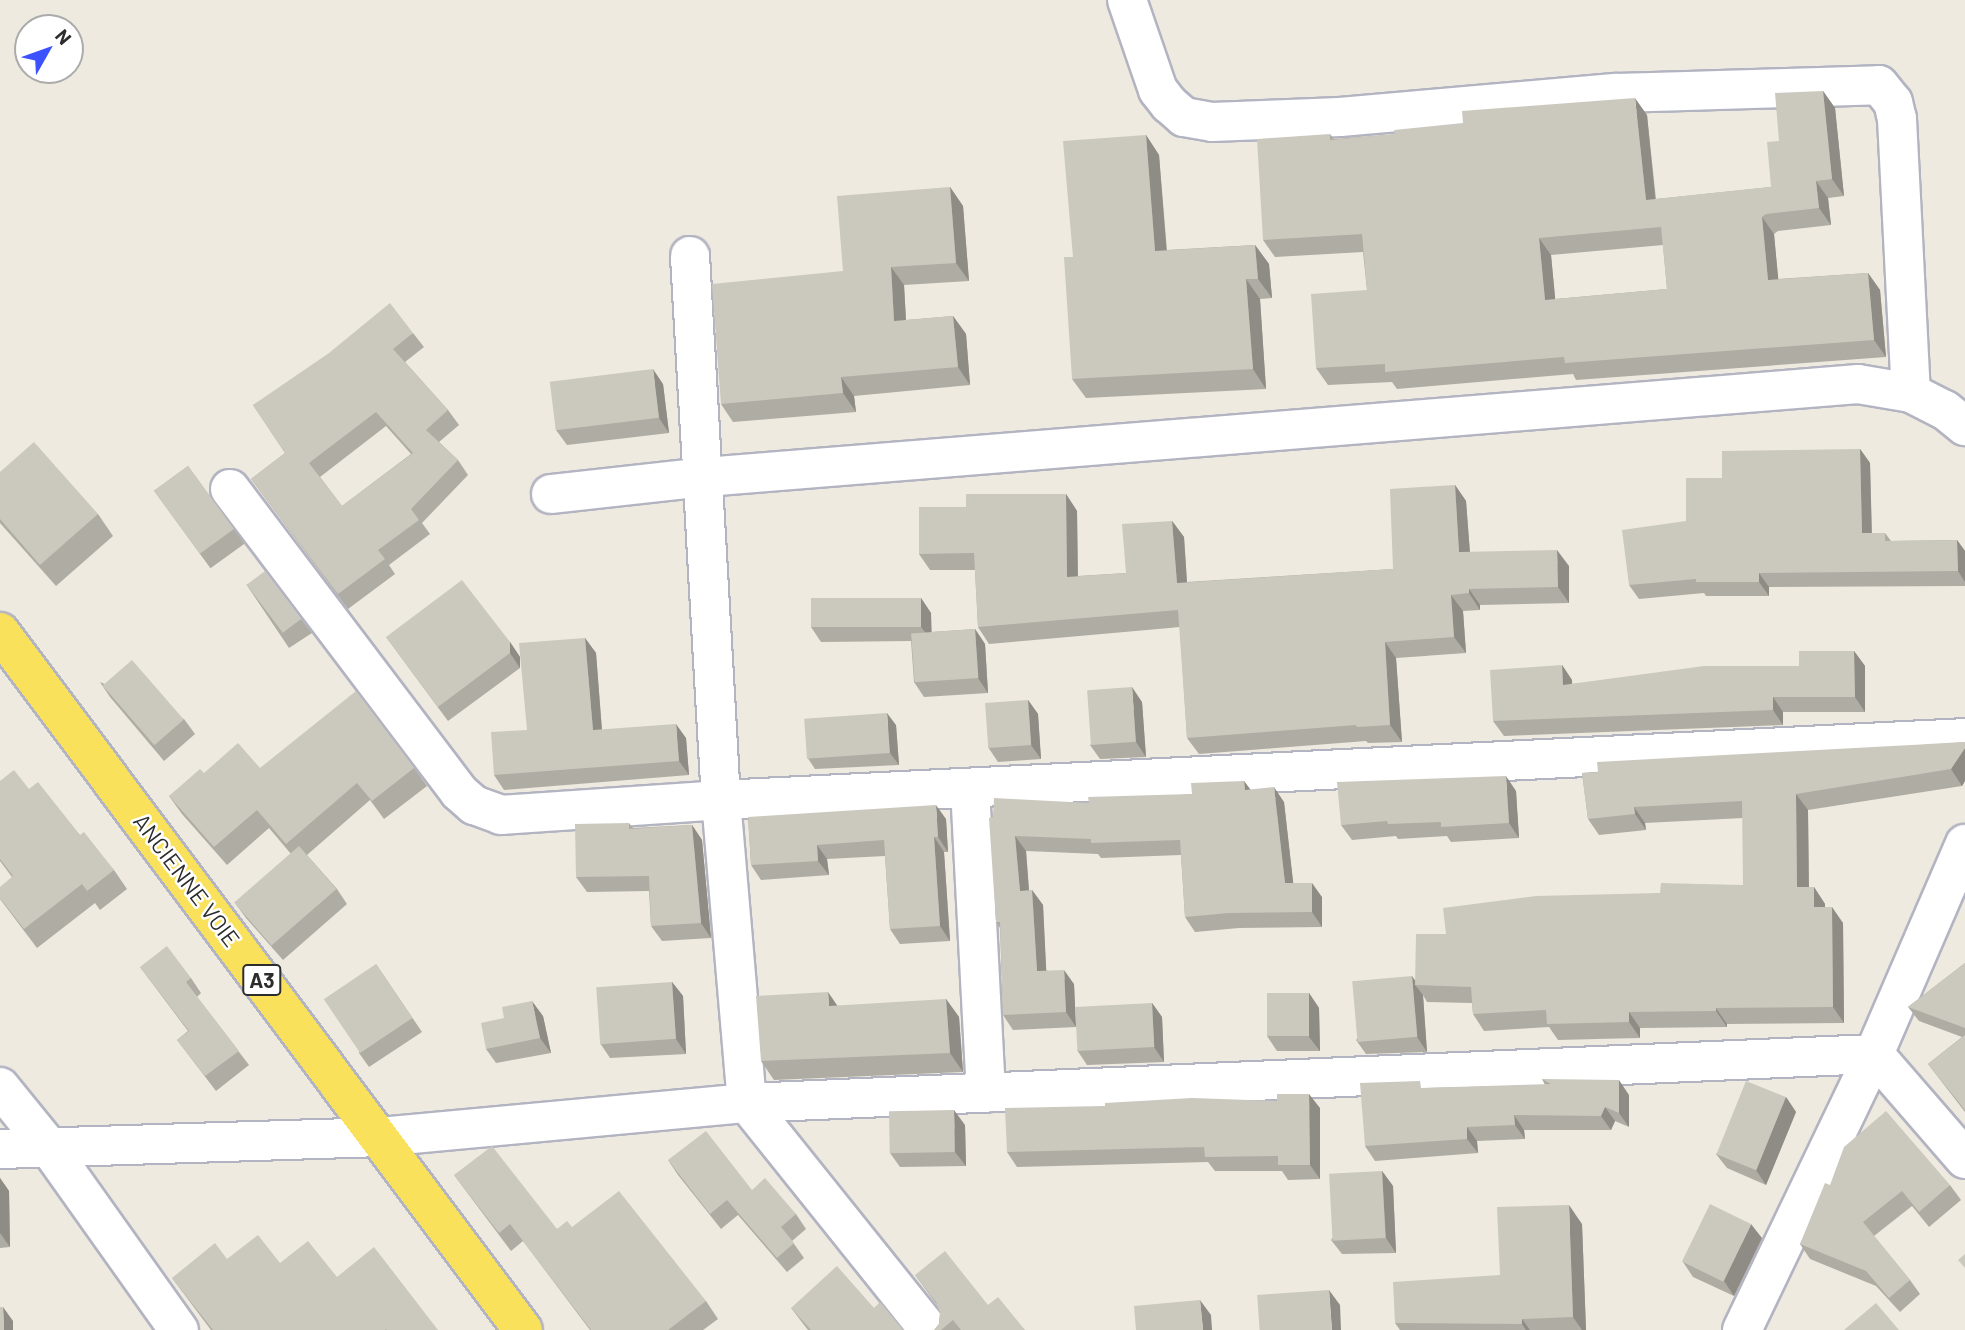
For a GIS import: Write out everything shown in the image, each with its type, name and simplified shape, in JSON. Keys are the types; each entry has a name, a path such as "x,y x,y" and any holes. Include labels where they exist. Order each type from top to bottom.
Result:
{"main road":[{"name":"ANCIENNE VOIE","path":"0,632 523,1330"}],"street":[{"path":"1127,0 1158,90 1168,104 1184,117 1212,122 1340,117 1617,93 1879,85 1893,102 1897,119 1911,393"},
{"path":"690,256 722,800 747,1103 929,1330"},
{"path":"551,494 705,477 1858,384 1911,393 1945,410 1965,426"},
{"path":"230,489 459,792 474,805 490,812 514,816 722,800 1965,738"},
{"path":"970,788 986,1093"},
{"path":"1742,1330 1874,1054 1965,844"},
{"path":"0,1149 380,1137 747,1103 1874,1054"},
{"path":"1874,1054 1965,1159"},
{"path":"0,1087 48,1146 179,1330"}],"building":[{"path":"1823,91 1832,179 1816,181 1819,208 1766,214 1762,217 1768,280 1868,273 1874,340 1565,363 1564,357 1385,372 1385,364 1316,368 1311,294 1367,290 1362,234 1263,240 1257,139 1330,134 1330,140 1395,134 1394,130 1463,123 1462,111 1635,98 1646,200 1771,187 1767,142 1779,141 1775,93","holes":["1661,227 1667,289 1545,300 1539,238"]},
{"path":"1146,135 1155,251 1255,245 1258,279 1246,279 1253,369 1072,379 1064,257 1073,257 1063,141"},
{"path":"950,187 956,263 891,267 894,321 953,316 958,367 841,377 843,393 721,404 712,284 843,271 837,196"},
{"path":"390,303 413,333 393,349 448,410 426,430 458,460 411,509 419,520 378,550 385,559 338,594 251,479 285,453 253,405 329,353","holes":["376,412 413,453 342,506 309,463"]},
{"path":"653,369 659,418 556,430 550,382"},
{"path":"34,442 98,514 40,565 0,519 0,472"},
{"path":"1860,449 1862,533 1885,533 1885,541 1957,540 1958,571 1759,573 1759,582 1696,582 1696,579 1629,585 1622,530 1686,521 1686,478 1722,478 1722,451"},
{"path":"188,466 234,529 200,554 154,491"},
{"path":"1455,485 1459,552 1557,550 1558,587 1469,589 1469,593 1451,595 1454,637 1385,642 1390,725 1356,725 1187,738 1178,610 978,627 974,553 919,554 919,507 966,507 966,494 1066,494 1067,577 1126,573 1122,524 1172,521 1177,583 1393,569 1390,489"},
{"path":"265,571 301,619 283,633 247,585"},
{"path":"462,580 510,642 510,653 438,707 386,637"},
{"path":"811,598 921,598 921,627 811,627"},
{"path":"975,629 978,678 915,682 911,633"},
{"path":"585,638 593,730 676,724 679,761 494,775 491,732 527,730 519,643"},
{"path":"1799,651 1854,651 1855,697 1773,697 1773,710 1493,721 1490,670 1562,665 1563,685 1704,666 1799,666"},
{"path":"132,660 184,720 154,745 103,686"},
{"path":"1132,687 1136,742 1091,745 1087,690"},
{"path":"356,691 414,768 372,801 357,783 286,844 257,810 214,847 169,796 200,769 204,773 238,743 260,768"},
{"path":"1028,700 1031,745 988,748 985,703"},
{"path":"887,713 890,753 807,759 804,719"},
{"path":"1965,742 1965,748 1951,769 1796,794 1797,887 1814,887 1814,907 1832,907 1833,1007 1629,1012 1629,1022 1547,1024 1546,1010 1473,1014 1471,987 1415,985 1416,934 1446,934 1443,908 1536,896 1660,893 1661,883 1743,885 1742,801 1634,807 1635,814 1588,819 1582,773 1598,772 1597,762"},
{"path":"14,770 29,789 38,782 80,835 84,832 114,870 87,891 82,884 24,929 0,898 0,887 13,876 0,859 0,781"},
{"path":"1506,776 1509,823 1441,827 1441,822 1388,824 1387,821 1341,825 1337,782"},
{"path":"1244,781 1245,790 1274,787 1285,883 1312,883 1312,912 1229,913 1185,917 1180,840 1091,843 1091,839 1015,836 1020,891 1032,890 1037,971 1064,970 1066,1012 1003,1015 1000,922 996,922 989,818 993,817 994,798 1089,803 1088,797 1192,794 1191,783"},
{"path":"936,805 938,837 934,837 940,926 890,929 884,840 817,845 818,861 751,865 748,817"},
{"path":"629,823 629,829 692,825 701,923 651,926 649,876 576,877 575,824"},
{"path":"299,846 336,889 271,945 234,902"},
{"path":"167,946 191,978 186,982 239,1051 205,1076 177,1040 189,1031 140,967"},
{"path":"1965,963 1965,1028 1908,1007"},
{"path":"376,964 412,1018 360,1053 324,999"},
{"path":"1412,976 1417,1037 1358,1042 1352,981"},
{"path":"672,982 676,1039 600,1044 596,987"},
{"path":"828,992 829,1006 946,999 950,1053 761,1061 756,996"},
{"path":"1267,993 1309,993 1309,1036 1267,1036"},
{"path":"532,1001 540,1038 486,1049 481,1023 504,1018 502,1007"},
{"path":"1152,1003 1154,1047 1077,1051 1075,1007"},
{"path":"1965,1035 1965,1110 1928,1064"},
{"path":"1542,1079 1619,1080 1619,1113 1605,1107 1601,1116 1514,1115 1515,1125 1467,1127 1467,1139 1365,1146 1360,1083 1420,1081 1421,1088 1551,1084"},
{"path":"1746,1081 1786,1097 1756,1170 1716,1154"},
{"path":"1277,1094 1309,1094 1310,1165 1278,1165 1278,1156 1205,1157 1204,1147 1007,1152 1005,1108 1105,1106 1105,1103 1192,1098 1277,1101"},
{"path":"954,1110 955,1152 890,1153 889,1111"},
{"path":"1886,1111 1950,1185 1919,1212 1902,1191 1863,1222 1910,1280 1889,1298 1866,1271 1800,1244 1825,1183 1830,1185 1844,1147"},
{"path":"706,1131 752,1190 765,1178 796,1214 781,1227 794,1243 777,1258 727,1200 710,1214 668,1160"},
{"path":"492,1146 557,1229 567,1221 572,1227 619,1191 706,1301 668,1330 591,1330 510,1224 499,1233 454,1175"},
{"path":"1382,1171 1386,1238 1333,1241 1329,1174"},
{"path":"1710,1204 1751,1224 1723,1282 1682,1262"},
{"path":"1569,1205 1573,1317 1522,1319 1522,1324 1395,1323 1393,1282 1500,1275 1497,1207"},
{"path":"258,1235 280,1263 308,1241 337,1277 374,1247 438,1330 213,1330 172,1278 215,1243 227,1259"},
{"path":"945,1251 988,1305 998,1297 1025,1330 961,1330 953,1320 941,1330 934,1330 939,1324 940,1313 936,1302 915,1275"},
{"path":"1965,1254 1965,1268 1958,1260"},
{"path":"837,1266 874,1308 880,1302 903,1330 811,1330 791,1308"},
{"path":"1329,1290 1332,1330 1260,1330 1257,1295"},
{"path":"1200,1300 1203,1330 1136,1330 1134,1306"},
{"path":"1876,1303 1899,1330 1844,1330"},
{"path":"0,1307 3,1307 4,1330 0,1330"}]}
